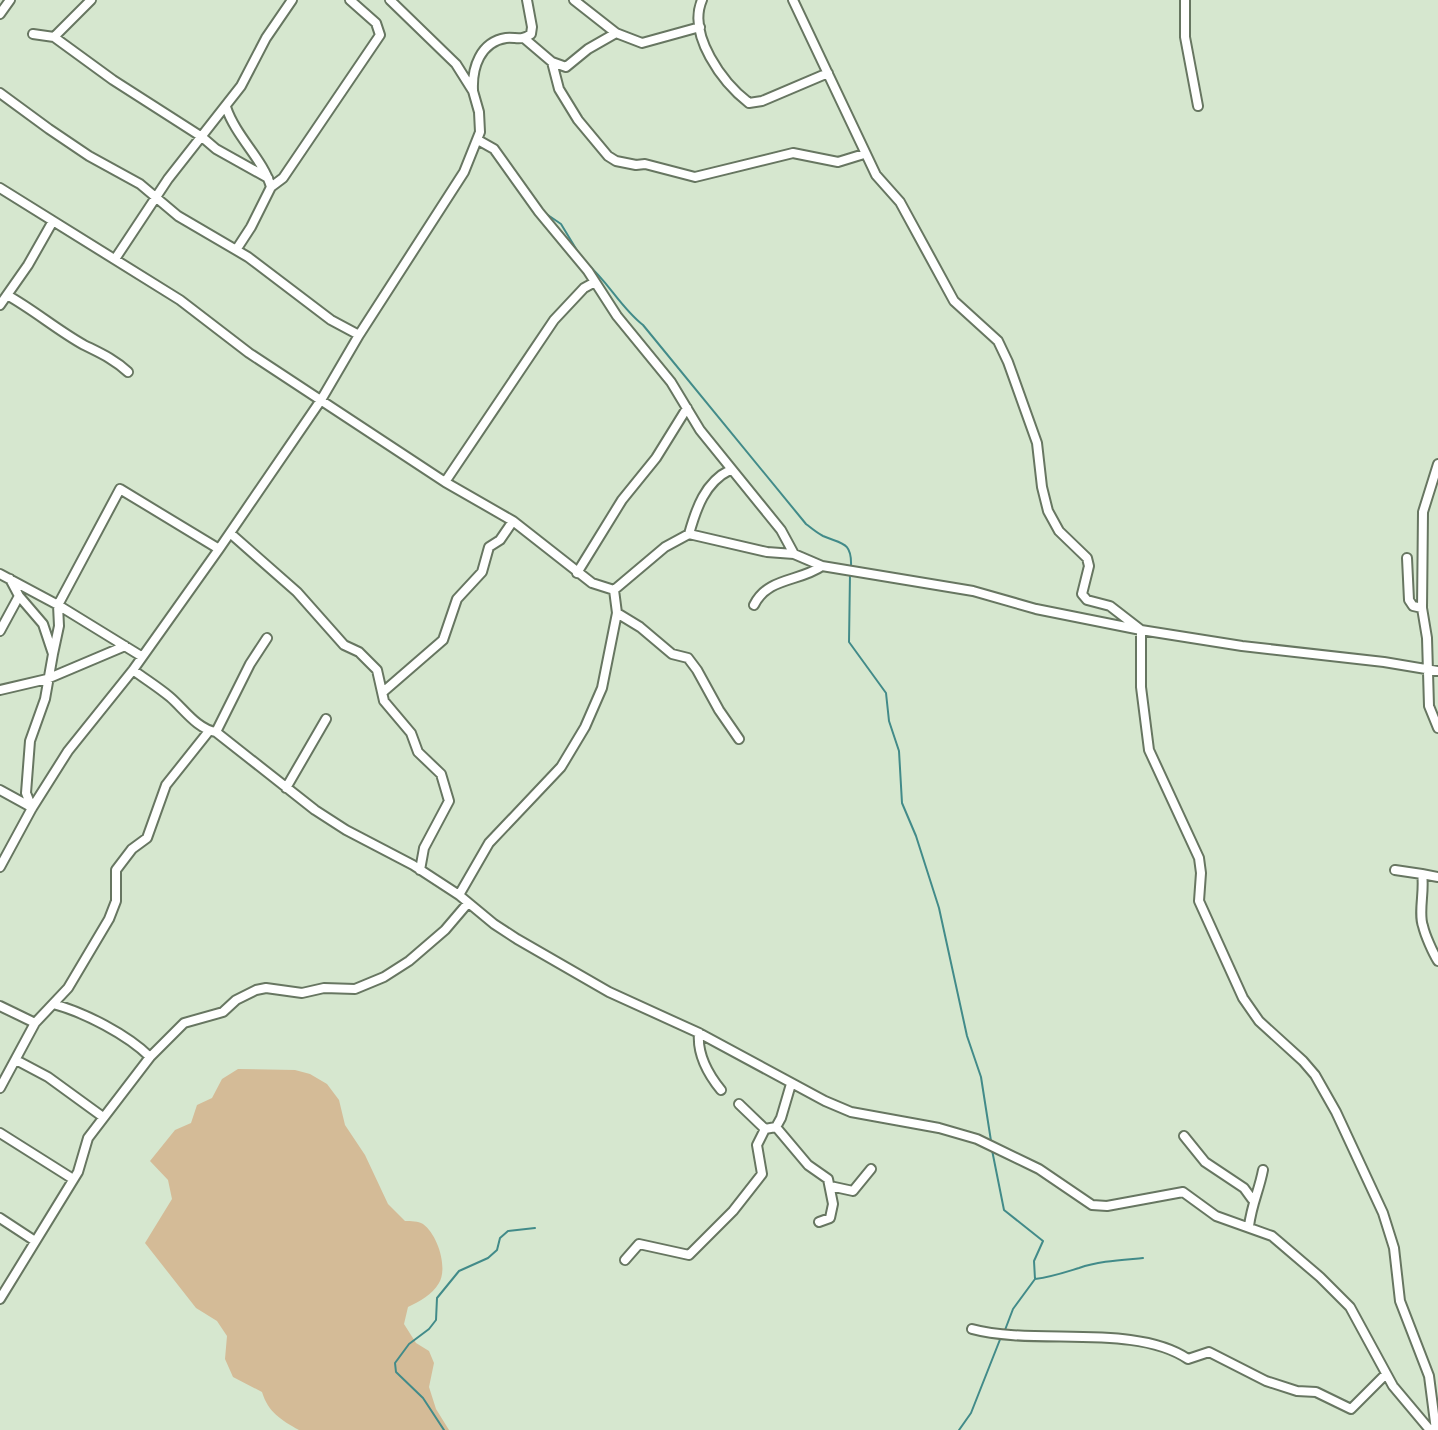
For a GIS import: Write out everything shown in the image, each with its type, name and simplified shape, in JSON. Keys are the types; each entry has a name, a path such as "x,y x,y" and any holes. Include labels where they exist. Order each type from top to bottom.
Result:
{"street":[{"path":"0,14 10,0"},
{"path":"54,37 91,0"},
{"path":"115,259 168,179 241,86 266,38 292,0"},
{"path":"236,250 251,227 270,182 283,178 380,35 376,23 350,0"},
{"path":"0,867 68,751 133,670 321,400 464,172 478,140 479,112 473,91 456,64 390,0"},
{"path":"473,91 475,63 484,51 499,39 525,39 531,34 527,0"},
{"path":"574,0 616,33 642,43 700,27"},
{"path":"702,0 699,8 700,27 713,65 749,103 762,101 828,73"},
{"path":"793,0 876,175 909,216 954,301 998,341 1037,443 1048,511 1059,531 1087,558 1089,566 1082,594 1087,600 1110,606 1141,630"},
{"path":"1185,0 1185,37 1198,106"},
{"path":"525,39 552,62 566,67 588,49 616,33"},
{"path":"33,34 54,37 113,80 270,182"},
{"path":"552,62 559,89 578,120 608,156 616,161 645,164 695,177 793,153 838,162 864,154"},
{"path":"0,93 80,150 140,184 178,216 236,250 331,320 359,335"},
{"path":"226,107 243,142 270,182"},
{"path":"478,140 494,149 595,282 617,316 671,382 730,470 765,510 794,554"},
{"path":"0,188 180,300 249,353 445,482 513,521 592,583 614,590"},
{"path":"0,305 53,221"},
{"path":"445,482 554,320 584,288 595,282"},
{"path":"7,295 128,372"},
{"path":"577,573 622,500 656,458 687,408"},
{"path":"1438,464 1423,512 1422,608 1427,638 1429,706 1438,728"},
{"path":"689,534 695,512 705,494 714,480 730,470"},
{"path":"32,808 26,793 30,741 45,699 59,626 58,605 120,489 219,549"},
{"path":"383,692 443,640 457,599 482,572 489,547 500,540 513,521"},
{"path":"230,533 297,592 344,645 368,660 377,670 384,701 411,733 418,752 441,774 449,801 424,848 420,870"},
{"path":"614,590 665,547 689,534 767,552 794,554 822,566 973,591 1036,609 1141,630 1438,671"},
{"path":"1407,558 1409,600 1413,606 1422,608"},
{"path":"754,605 760,593 769,587 812,573 822,566"},
{"path":"0,574 141,656"},
{"path":"10,579 19,596 43,624 53,654"},
{"path":"459,895 489,843 561,767 585,727 602,688 617,613 614,590"},
{"path":"0,631 19,596"},
{"path":"617,613 640,627 672,654 688,658 739,739"},
{"path":"1141,630 1141,687 1149,750 1199,858 1199,901 1243,998 1259,1021 1315,1075 1383,1213 1394,1248 1400,1301 1429,1376 1436,1430"},
{"path":"0,1088 35,1023 68,988 109,919 116,901 116,870 132,849 147,838 166,785 212,732 267,638"},
{"path":"0,690 47,679 125,646"},
{"path":"133,670 286,788 346,830 390,851 459,895 517,939 609,992 699,1033 791,1084 851,1112 939,1128 991,1145 1039,1169 1092,1205 1107,1206 1161,1198 1178,1191 1216,1216 1272,1236 1350,1307 1386,1374 1430,1430"},
{"path":"286,788 326,719"},
{"path":"0,790 32,808"},
{"path":"1395,870 1438,877"},
{"path":"1422,874 1422,926 1438,961"},
{"path":"0,1299 73,1179 88,1138 150,1057 184,1023 223,1012 236,1000 256,990 266,988 302,993 324,988 355,989 384,977 409,961 445,930 468,903"},
{"path":"53,1004 88,1018 132,1042 150,1057"},
{"path":"0,1006 35,1023"},
{"path":"699,1033 698,1044 705,1066 721,1090"},
{"path":"16,1060 103,1117"},
{"path":"776,1127 791,1084"},
{"path":"739,1104 765,1129"},
{"path":"765,1129 776,1127"},
{"path":"776,1127 808,1165 828,1179 833,1211 830,1218 819,1222"},
{"path":"625,1260 639,1244 689,1255 693,1253 757,1183 762,1174 757,1145 765,1129"},
{"path":"0,1133 73,1179"},
{"path":"1184,1136 1205,1162 1244,1188 1252,1199"},
{"path":"830,1186 853,1191 871,1169"},
{"path":"1249,1226 1252,1199 1259,1189 1263,1170"},
{"path":"0,1218 35,1241"},
{"path":"972,1329 991,1334 1150,1343 1188,1359 1209,1352 1266,1381 1297,1391 1316,1392 1351,1409 1386,1374"}],"shaded area":[{"path":"238,1069 295,1070 327,1084 339,1100 345,1125 365,1155 388,1204 405,1221 423,1224 433,1236 442,1261 442,1277 429,1294 408,1307 404,1324 416,1343 429,1351 434,1363 429,1387 436,1409 449,1430 299,1430 286,1423 272,1410 262,1392 233,1377 225,1359 227,1336 217,1321 196,1308 145,1243 172,1199 168,1180 150,1161 175,1130 191,1123 197,1105 212,1098 222,1079"}],"waterway":[{"path":"542,211 561,224 581,257"},
{"path":"585,262 643,325 806,524 847,548 851,566"},
{"path":"850,574 849,642 886,693 889,721 899,751 902,803 939,908 967,1036 981,1077 991,1141"},
{"path":"992,1150 1004,1210 1043,1241 1034,1261 1035,1279 1013,1309 1005,1330"},
{"path":"444,1430 423,1398 396,1372 395,1363 409,1344 436,1320 437,1298 459,1271 488,1258 497,1250 500,1238 508,1231 535,1228"},
{"path":"1035,1279 1094,1264 1143,1258"},
{"path":"959,1430 971,1413 1001,1337"}]}
